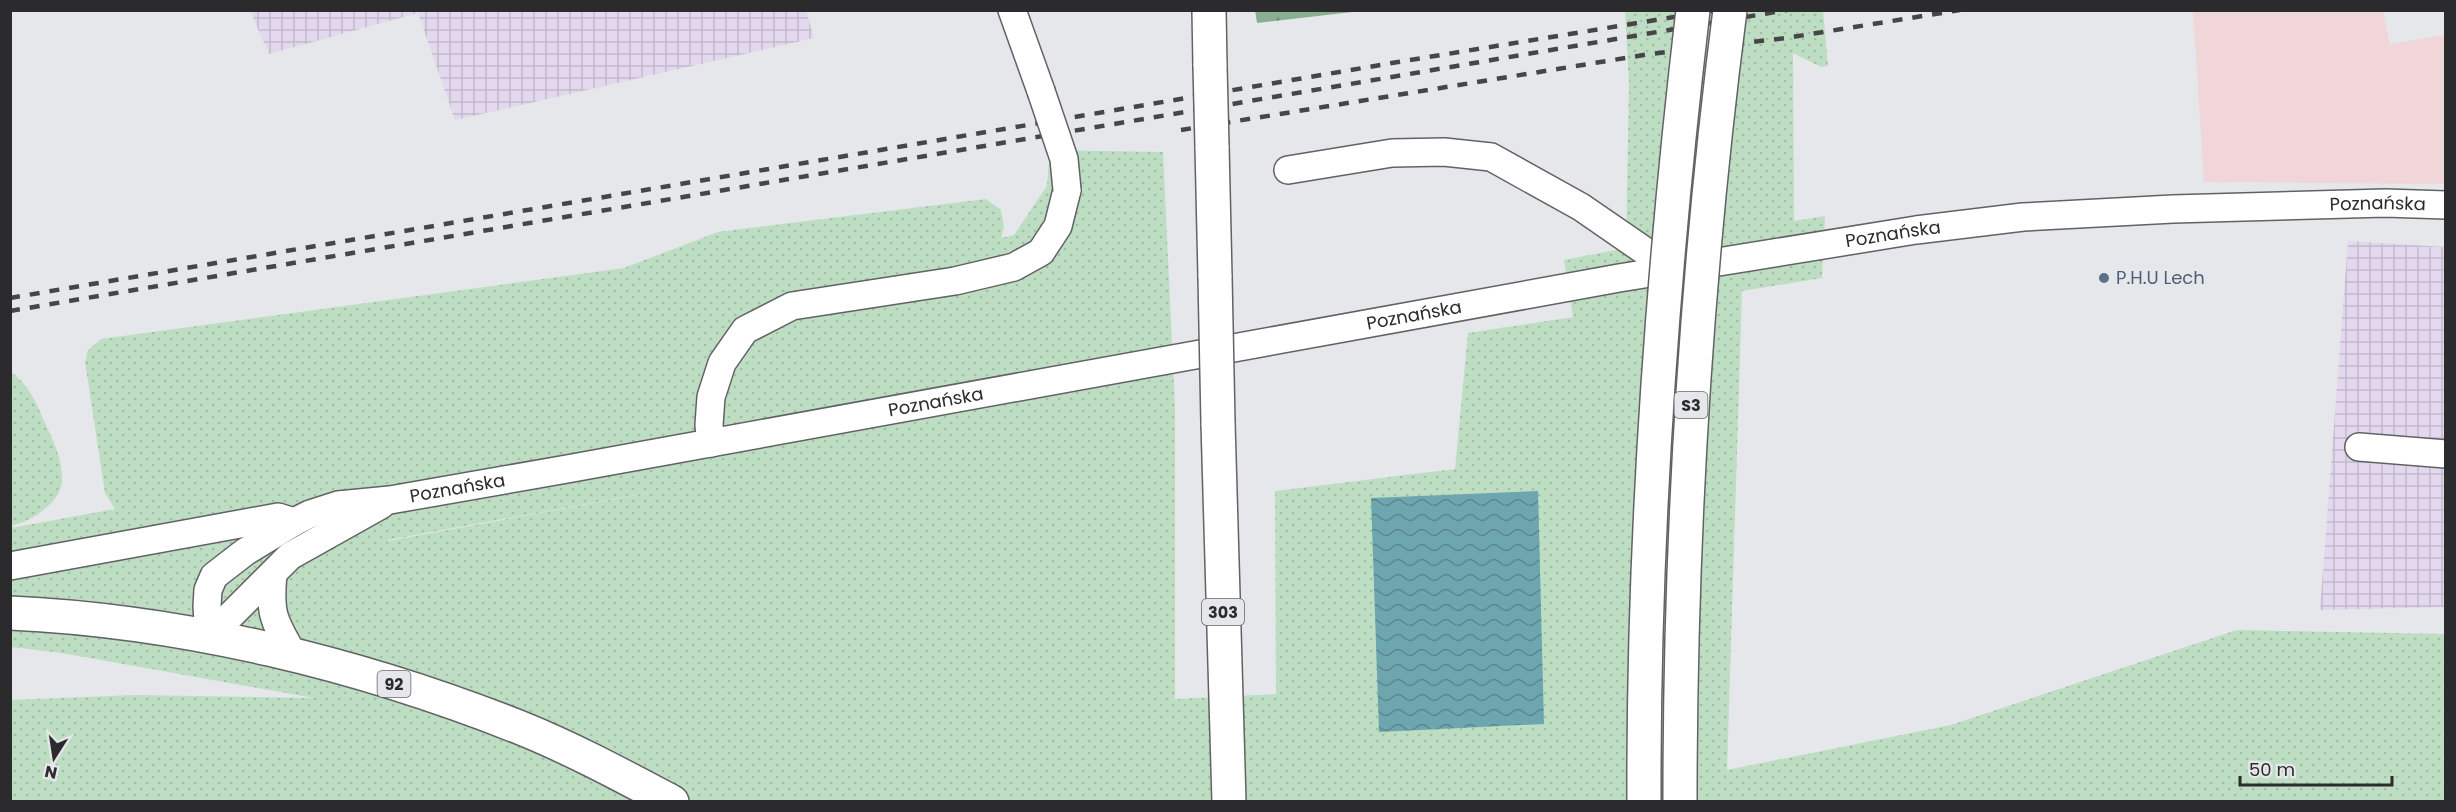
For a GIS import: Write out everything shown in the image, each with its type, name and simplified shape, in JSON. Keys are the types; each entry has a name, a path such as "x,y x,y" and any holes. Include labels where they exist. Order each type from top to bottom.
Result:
{"main road":[{"name":"303","path":"1209,10 1228,801"},
{"name":"S3","path":"1644,801 1644,674 1652,448 1671,208 1693,10"},
{"name":"S3","path":"1680,801 1680,698 1688,450 1707,212 1730,10"},
{"name":"92","path":"10,613 112,622 209,637 294,656 394,683 524,729 672,801"}],"street":[{"path":"711,443 709,425 711,397 722,363 745,330 792,306 955,281 1014,267 1041,252 1058,226 1066,190 1064,159 1012,10"},
{"path":"1288,170 1392,153 1444,152 1491,157 1581,207 1671,269"},
{"name":"Poznańska","path":"209,637 208,590 214,576 245,552 294,522 338,505 390,500 1671,269 1916,230 2022,217 2269,205 2385,203 2445,205"},
{"path":"2359,447 2445,454"},
{"name":"Poznańska","path":"209,637 290,556 390,500"},
{"name":"Poznańska","path":"10,566 278,518 294,522"},
{"path":"273,573 270,602 276,623 294,656"}],"shaded area":[{"path":"806,10 814,38 455,120 418,13 269,54 250,11"},
{"path":"2193,11 2383,11 2390,44 2445,35 2445,184 2204,182"},
{"path":"2348,241 2445,247 2445,607 2320,610"}],"green space":[{"path":"1255,10 1361,10 1361,11 1257,23"},
{"path":"1823,10 1828,66 1821,67 1793,53 1794,221 1825,216 1822,278 1742,291 1727,770 1951,725 2237,630 2445,634 2446,801 11,802 10,700 135,695 314,698 62,653 11,647 11,528 115,509 105,493 85,362 88,350 101,339 624,268 718,232 986,199 1001,210 1004,227 1001,238 1014,235 1047,186 1050,150 1163,152 1175,407 1175,699 1276,694 1275,491 1455,469 1468,333 1573,317 1564,260 1626,248 1629,83 1625,11","holes":["702,483 388,541 388,540"]},
{"path":"11,372 27,388 38,407 56,449 62,479 57,495 44,510 11,526"}],"water":[{"path":"1538,491 1544,724 1379,732 1371,498"}],"railway":[{"path":"10,298 1717,10"},
{"path":"10,311 1787,10"},
{"path":"1181,130 1650,54 1786,38 1960,10"}],"place":[{"name":"P.H.U Lech","path":"2104,278"}]}
